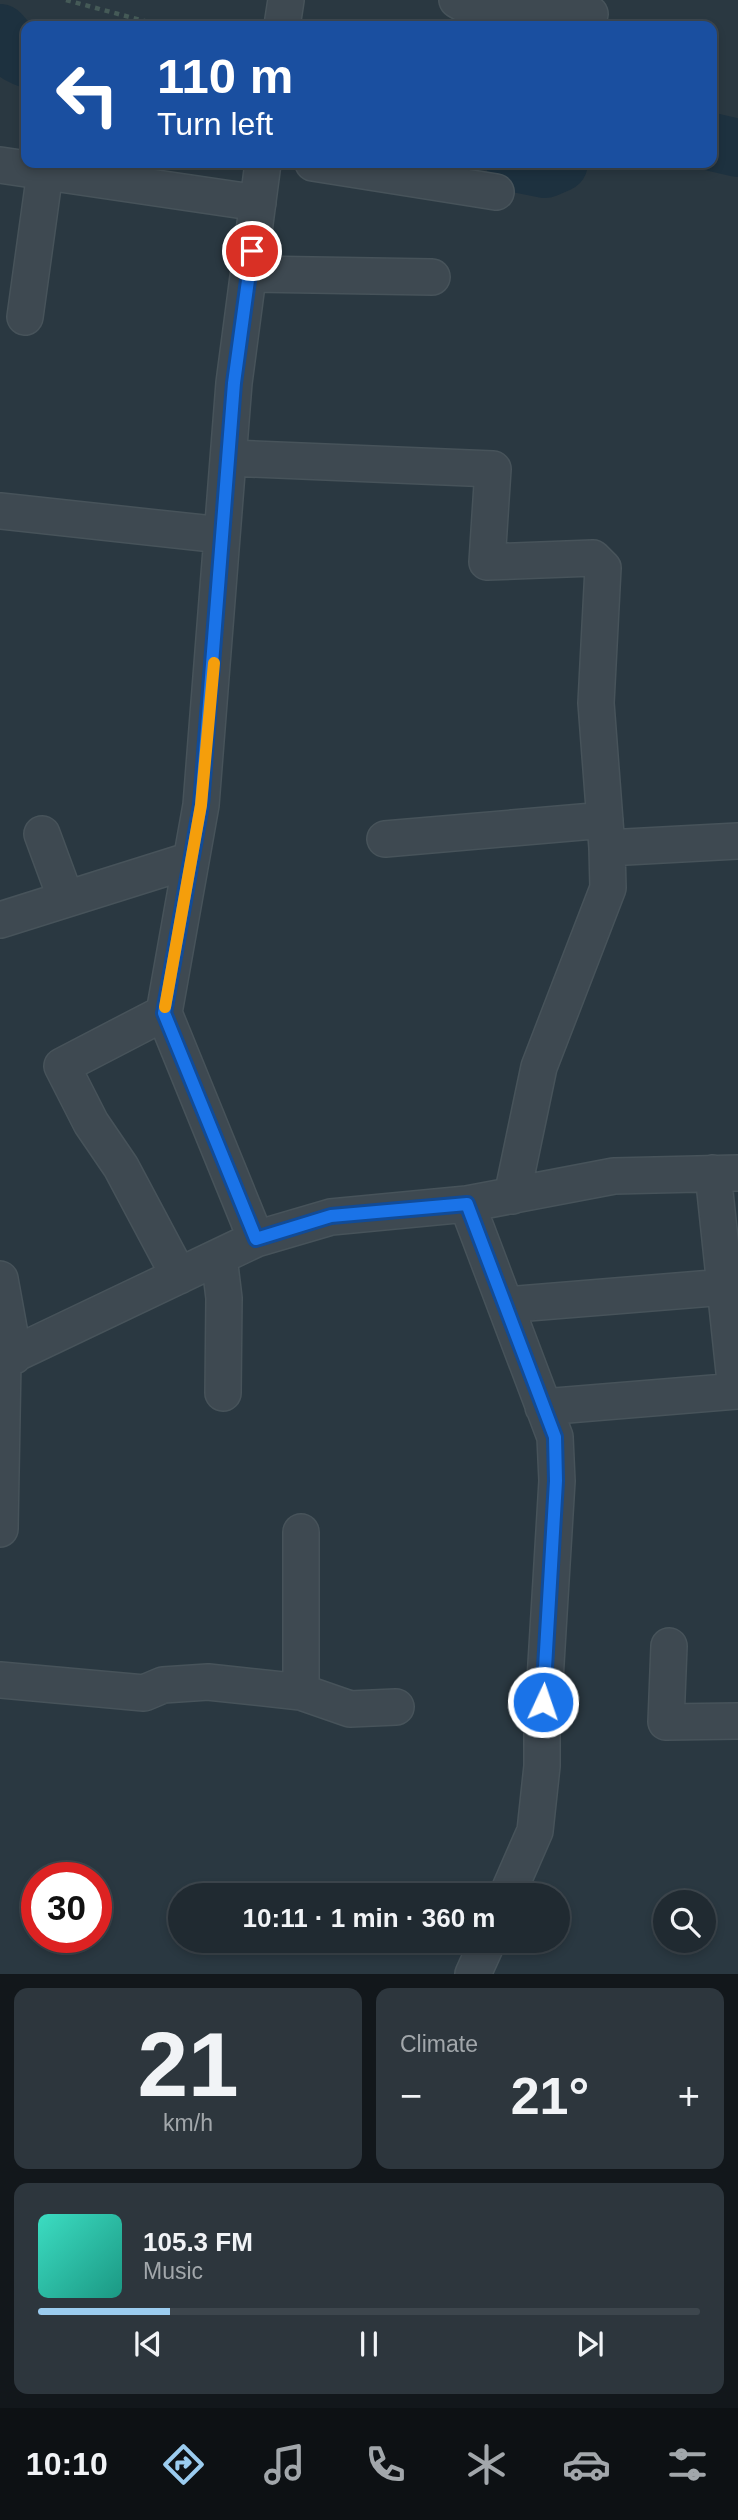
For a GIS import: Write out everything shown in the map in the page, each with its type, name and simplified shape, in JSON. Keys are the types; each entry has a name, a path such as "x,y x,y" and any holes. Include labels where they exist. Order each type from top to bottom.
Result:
{"street":[{"path":"283,21 286,0"},
{"path":"457,0 469,7 519,5 590,14"},
{"path":"0,165 258,203"},
{"path":"256,1239 164,1013 201,805 234,383 262,168"},
{"path":"344,168 496,192"},
{"path":"25,317 45,172"},
{"path":"249,274 432,276"},
{"path":"229,458 492,469 487,562 593,558 603,568 596,703 608,888 540,1067 512,1196"},
{"path":"0,511 222,535"},
{"path":"42,834 66,899"},
{"path":"385,839 606,834 738,841"},
{"path":"0,920 191,860"},
{"path":"164,1013 62,1066 91,1123 121,1167 179,1276"},
{"path":"6,1359 256,1239 331,1216 467,1204 614,1176 726,1173 725,1287 737,1391 543,1406"},
{"path":"467,1204 555,1437 556,1481 542,1766 536,1831 512,1883"},
{"path":"219,1257 224,1298 223,1394"},
{"path":"0,1279 6,1359 0,1529"},
{"path":"505,1305 725,1287"},
{"path":"301,1532 301,1692"},
{"path":"669,1646 666,1722 738,1721"},
{"path":"0,1680 144,1693 163,1669 208,1682 301,1692 350,1709 396,1707"},
{"path":"473,1974 483,1953"}],"path":[{"path":"66,0 144,21"}],"waterway":[{"path":"0,33 21,56"},
{"path":"717,143 738,148"},
{"path":"540,168 547,168"}],"slow traffic":[{"path":"165,1007 201,805 214,663"}],"route":[{"path":"252,251 234,383 201,805 164,1013 256,1239 331,1216 467,1204 555,1437 556,1481 543,1702"}]}
